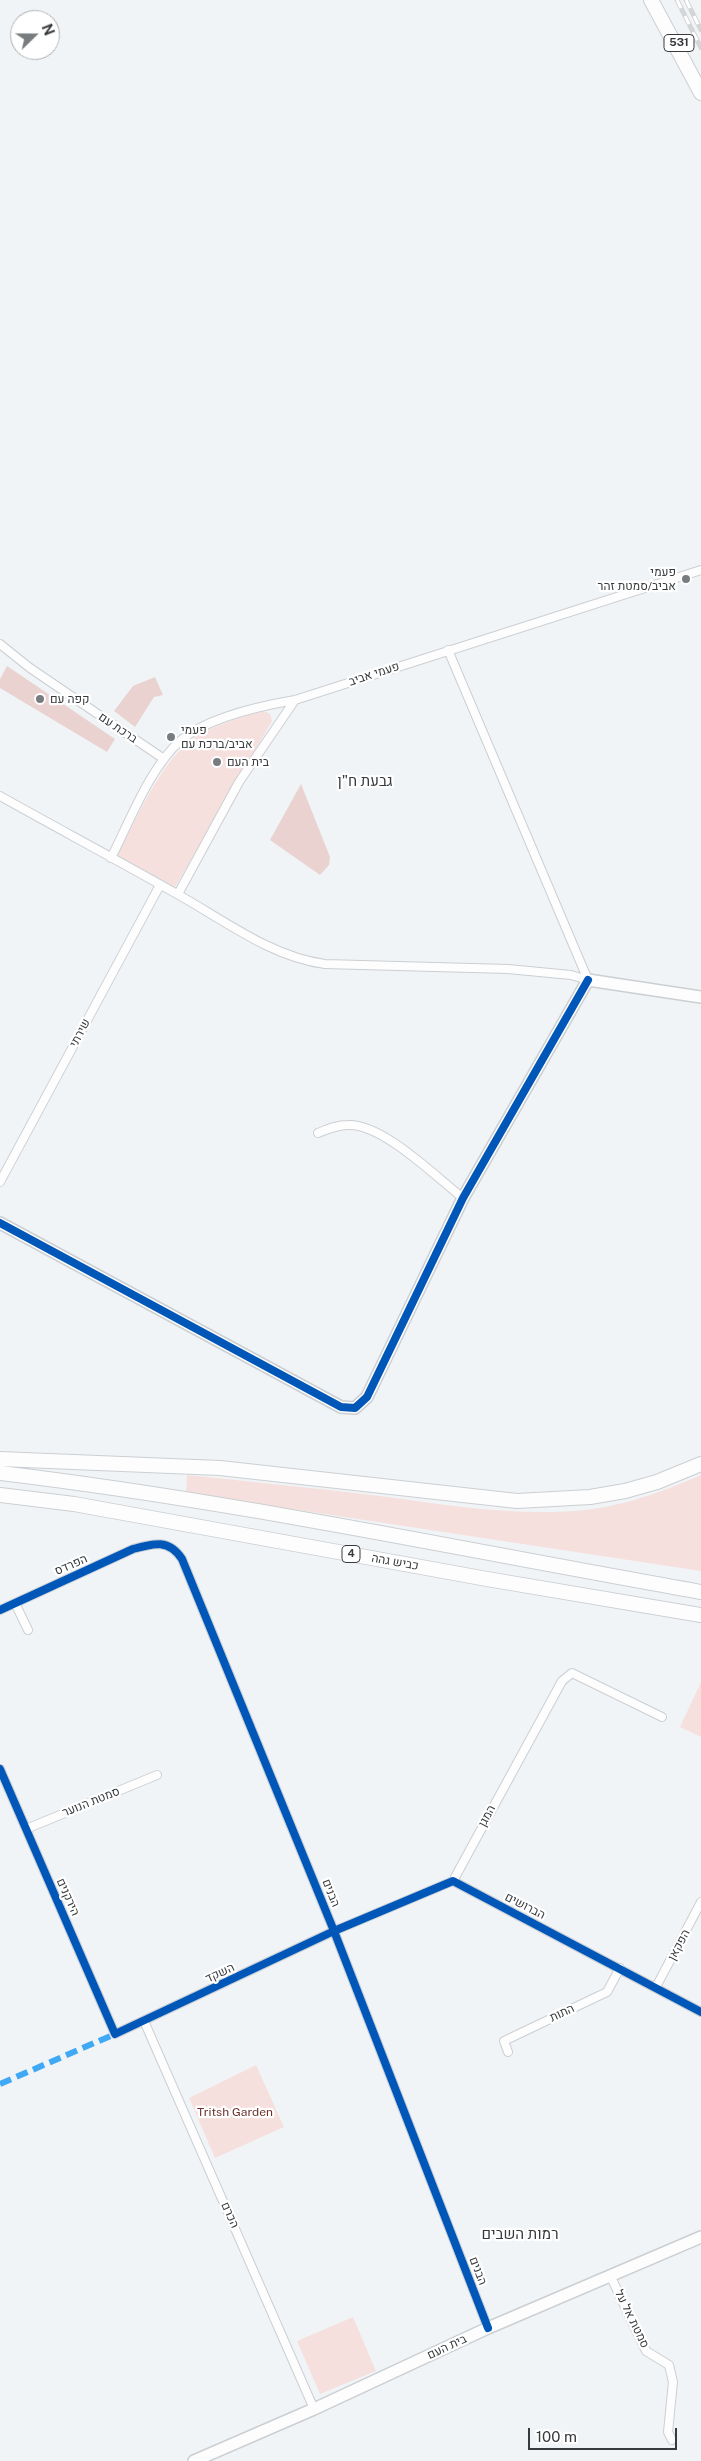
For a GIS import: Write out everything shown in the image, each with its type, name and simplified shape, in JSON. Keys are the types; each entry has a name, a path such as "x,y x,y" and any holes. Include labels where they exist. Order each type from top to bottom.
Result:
{"highway":[{"path":"651,0 701,92"},
{"name":"531","path":"656,0 701,87"},
{"path":"0,1459 220,1468 517,1501 590,1497 625,1491 657,1482 701,1464"},
{"name":"כביש גהה","path":"0,1473 74,1482 230,1508 701,1591"},
{"name":"כביש גהה","path":"0,1495 74,1504 488,1579 701,1615"}],"street":[{"name":"פעמי אביב","path":"111,858 164,759 180,741 202,728 242,712 295,700 701,570"},
{"name":"ברכת עם","path":"0,644 30,668 164,759"},
{"path":"448,650 588,980"},
{"path":"178,894 239,782 295,700"},
{"path":"0,796 178,894 244,934 297,959 310,962 508,969 571,975 588,980 701,997"},
{"name":"שירתי","path":"0,1182 160,885"},
{"path":"0,1223 341,1407 348,1409 361,1404 367,1397 463,1198 588,980"},
{"path":"318,1133 349,1125 368,1128 386,1137 463,1198"},
{"name":"הפרדס","path":"0,1610 134,1549 152,1544"},
{"name":"הבנים","path":"152,1544 166,1545 176,1549 182,1559 334,1931 488,2328"},
{"path":"15,1602 28,1630"},
{"name":"המגן","path":"453,1881 521,1752 562,1681 572,1673 662,1717"},
{"name":"הירקנים","path":"0,1769 115,2034"},
{"name":"סמטת הנוער","path":"26,1829 157,1775"},
{"path":"334,1931 453,1881"},
{"name":"הברושים","path":"453,1881 701,2012"},
{"name":"הפקאן","path":"656,1987 701,1902"},
{"name":"השקד","path":"115,2034 334,1931"},
{"name":"התות","path":"508,2052 504,2041 607,1992 620,1968"},
{"name":"הכרם","path":"144,2021 314,2409"},
{"name":"בית העם","path":"194,2461 314,2409 488,2328 701,2237"},
{"name":"סמטת אל על","path":"610,2276 646,2351 669,2365 673,2382 668,2432 672,2440"}],"green space":[{"path":"264,711 270,714 272,721 175,887 117,855 157,780 189,742 225,723"},
{"path":"187,1475 482,1509 559,1512 615,1505 659,1492 701,1475 701,1571 186,1493"},
{"path":"701,1682 701,1737 680,1727"},
{"name":"Tritsh Garden","path":"256,2065 284,2127 215,2158 189,2098"},
{"path":"353,2317 376,2371 320,2394 297,2341"}],"shaded area":[{"path":"7,666 115,739 107,752 0,688 0,679"},
{"path":"155,677 163,695 154,697 135,727 114,711 133,686"},
{"path":"301,784 330,857 329,865 320,875 270,840"}],"railway":[{"path":"677,0 701,48"},
{"path":"686,0 701,30"}],"marked path":[{"path":"0,2084 115,2034"}],"cycle path":[{"path":"0,1223 341,1407 355,1408 367,1397 463,1198 588,980"},
{"path":"0,1610 133,1549 154,1544 166,1545 172,1548 182,1559 334,1931 488,2328"},
{"path":"0,1769 115,2034 334,1931 453,1881 701,2012"}],"place":[{"name":"פעמי אביב/סמטת זהר","path":"686,579"},
{"name":"קפה עם","path":"40,699"},
{"name":"פעמי אביב/ברכת עם","path":"171,737"},
{"name":"בית העם","path":"217,762"}],"district":[{"name":"גבעת ח\"ן","path":"365,781"},
{"name":"רמות השבים","path":"520,2234"}]}
